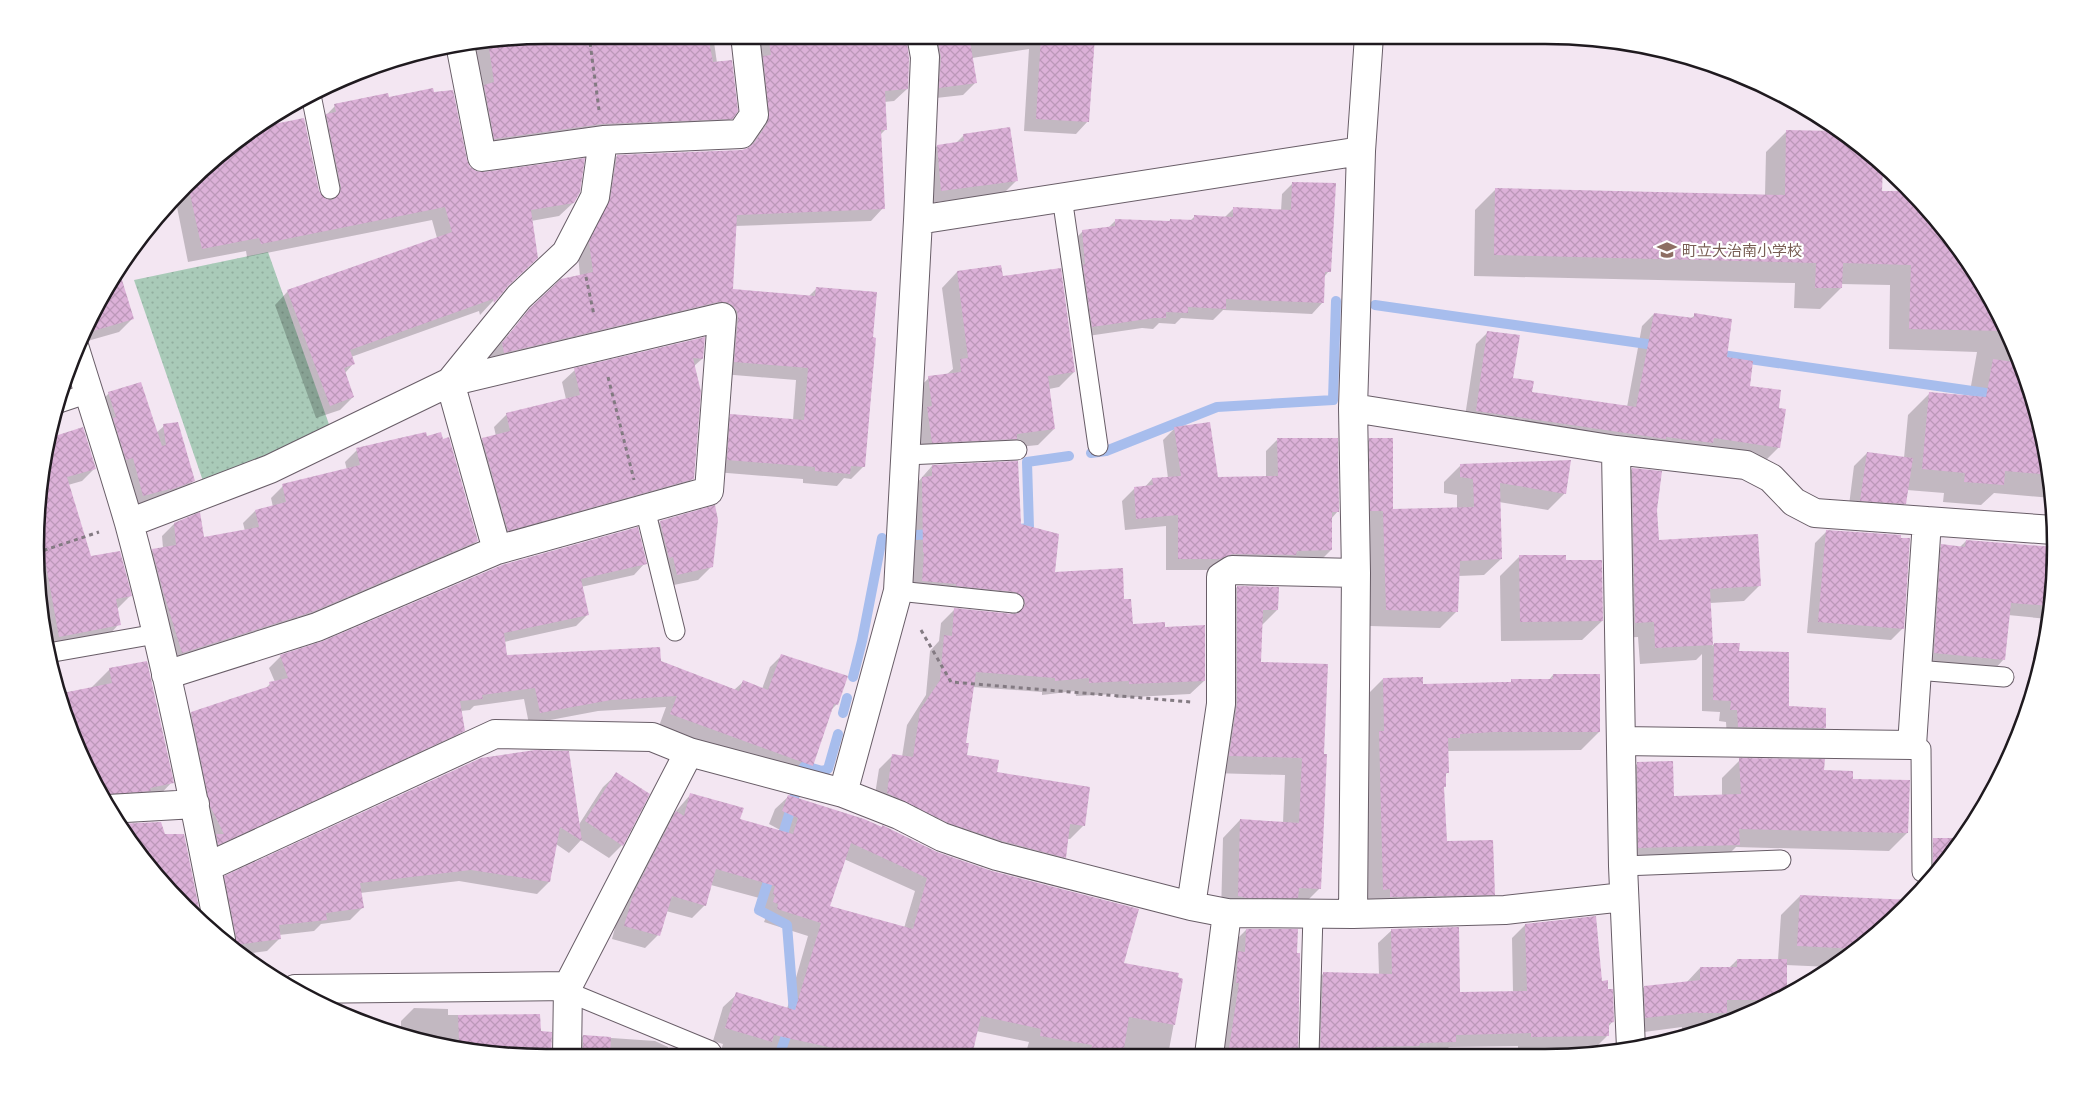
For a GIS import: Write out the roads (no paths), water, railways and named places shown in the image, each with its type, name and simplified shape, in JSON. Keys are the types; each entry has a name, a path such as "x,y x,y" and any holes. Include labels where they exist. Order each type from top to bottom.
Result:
{"street":[{"path":"461,51 482,157 603,140 740,134 754,115 746,44"},
{"path":"843,793 898,591 918,220 925,57 923,44"},
{"path":"1353,914 1356,573 1353,408 1361,151 1368,44"},
{"path":"450,382 519,297 566,253 595,197 603,140"},
{"path":"918,220 1361,151"},
{"path":"128,523 270,469 450,382 722,317 709,491 497,550 317,627 166,675"},
{"path":"79,362 128,523 156,634 195,804 218,927"},
{"path":"450,382 497,550"},
{"path":"1353,408 1616,450 1746,465 1771,478 1794,502 1815,513 2046,530"},
{"path":"1616,450 1623,866 1630,1042"},
{"path":"1621,741 1912,745 1927,521"},
{"path":"1191,906 1221,704 1221,577 1232,570 1356,573"},
{"path":"207,867 495,734 652,738 689,752 843,793 899,815 942,837 998,856 1191,906 1227,913 1353,914 1505,910 1624,897"},
{"path":"567,1049 568,989 689,752"},
{"path":"117,808 195,804"},
{"path":"1210,1049 1227,913"},
{"path":"310,990 568,989"}],"lane":[{"path":"312,102 330,189"},
{"path":"1062,197 1098,446"},
{"path":"65,401 89,393"},
{"path":"906,455 1017,450"},
{"path":"644,509 675,631"},
{"path":"898,591 1014,602"},
{"path":"55,652 156,634"},
{"path":"1916,670 2004,677"},
{"path":"1912,745 1920,749 1922,872"},
{"path":"1623,866 1781,860"},
{"path":"1309,1049 1313,914"},
{"path":"568,989 706,1049"}],"waterway":[{"path":"1091,453 1106,451 1217,407 1333,400 1336,301"},
{"path":"1375,305 1661,346"},
{"path":"1715,354 2000,395"},
{"path":"1019,529 1029,528 1027,462 1069,456"},
{"path":"916,535 934,534"},
{"path":"853,677 882,538"},
{"path":"843,713 847,698"},
{"path":"802,769 805,766 822,771 828,769 838,734"},
{"path":"780,844 797,788"},
{"path":"771,872 759,910 787,925 794,1013 781,1049"}],"place":[{"name":"町立大治南小学校","path":"1667,250"}]}
